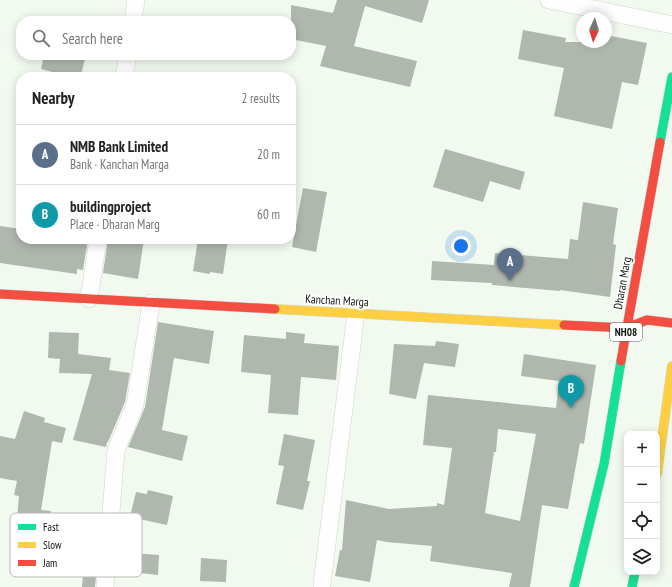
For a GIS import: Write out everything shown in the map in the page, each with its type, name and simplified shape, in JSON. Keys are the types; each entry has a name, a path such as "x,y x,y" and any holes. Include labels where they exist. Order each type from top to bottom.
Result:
{"main road":[{"name":"Dharan Marg","path":"574,587 604,464 626,328 672,77"},
{"name":"Kanchan Marga","path":"3,298 88,299 626,328 647,320 672,323"},
{"path":"658,467 672,366"},
{"path":"632,587 634,575"}],"street":[{"path":"134,16 136,0"},
{"path":"549,0 672,25"},
{"path":"125,72 127,60"},
{"path":"88,299 97,244"},
{"path":"111,513 116,450 135,405 151,303"},
{"path":"322,584 356,313"},
{"path":"105,587 106,577"}],"building":[{"path":"337,0 429,0 422,23 365,6 354,46 417,61 410,87 320,66 326,46 296,40 296,16 291,16 291,5 333,13"},
{"path":"523,30 566,38 565,42 576,42 576,48 612,48 612,36 647,43 638,85 622,82 612,129 554,116 564,68 518,59"},
{"path":"43,60 85,60 82,72 52,72 41,69"},
{"path":"445,149 525,172 520,190 490,181 483,202 433,187"},
{"path":"303,188 327,192 316,252 292,247 293,244 296,244 296,226"},
{"path":"583,202 618,208 613,244 616,245 610,297 560,290 492,285 492,283 431,280 432,261 494,265 495,253 568,259 570,239 578,240"},
{"path":"0,226 16,228 16,244 87,244 83,270 77,269 77,274 0,263"},
{"path":"107,244 143,244 138,279 103,273"},
{"path":"197,244 227,244 223,274 210,272 210,274 193,271"},
{"path":"158,322 214,331 209,364 174,358 162,430 188,436 182,461 128,447 145,407"},
{"path":"49,332 79,333 78,354 111,358 109,370 130,373 125,402 106,447 73,440 92,374 59,373 60,359 48,358"},
{"path":"286,332 305,334 304,343 339,346 336,380 301,377 298,415 268,413 271,375 241,372 244,335 286,339"},
{"path":"436,341 459,344 455,367 424,363 416,399 389,394 394,344 435,346"},
{"path":"524,354 596,365 584,444 580,443 568,509 542,505 530,587 509,587 512,573 430,561 432,546 377,540 370,582 335,576 340,550 342,550 346,500 389,509 437,506 437,503 444,505 452,448 423,445 428,395 556,408 559,381 521,376","holes":["498,429 536,434 520,521 485,513 494,452 496,452"]},
{"path":"24,411 45,418 44,422 66,428 62,443 52,441 41,510 51,511 51,513 17,513 19,496 14,495 17,481 0,478 0,436 15,439"},
{"path":"284,434 315,440 307,481 310,481 303,510 276,504 284,466 278,465"},
{"path":"148,490 173,496 167,525 142,520 142,513 131,513 136,492 147,494"},
{"path":"142,554 159,555 158,575 142,573"},
{"path":"201,558 227,560 226,582 200,581"},
{"path":"83,577 96,577 95,587 82,587"}],"traffic: fast":[{"path":"660,142 672,77"},
{"path":"574,587 604,464 621,361"},
{"path":"632,587 634,575"}],"traffic: slow":[{"path":"275,309 564,325"},
{"path":"658,467 672,366"}],"traffic: jam":[{"path":"621,361 660,142"},
{"path":"0,294 275,309"},
{"path":"564,325 626,328 647,320 672,323"}],"place":[{"name":"NMB Bank Limited","path":"510,281"},
{"name":"buildingproject","path":"571,408"}]}
